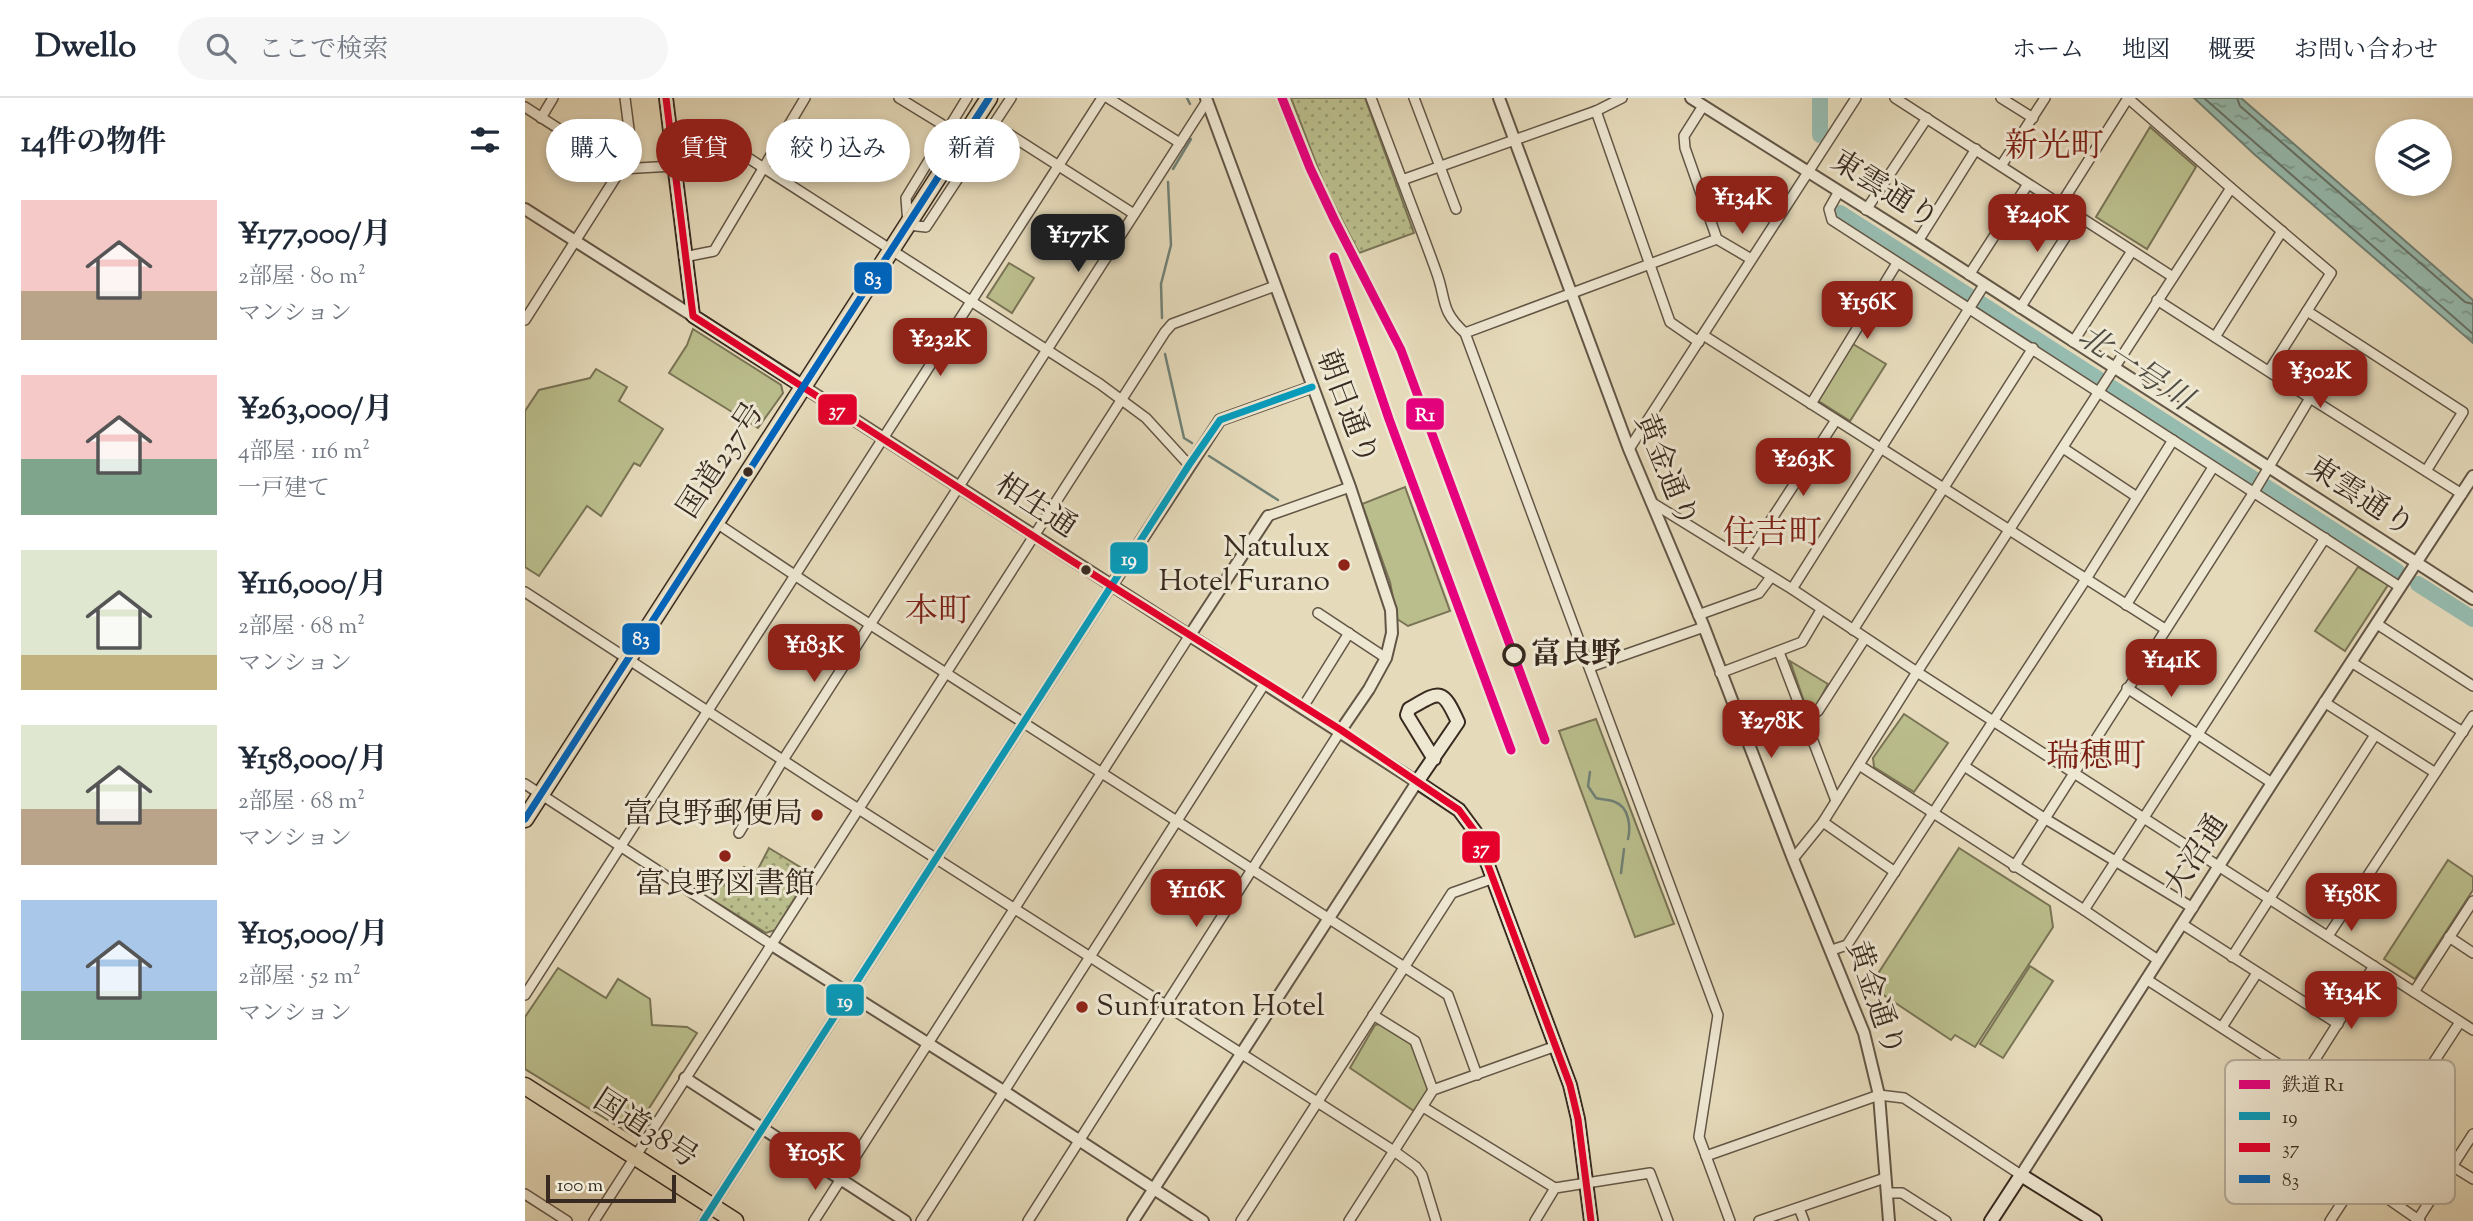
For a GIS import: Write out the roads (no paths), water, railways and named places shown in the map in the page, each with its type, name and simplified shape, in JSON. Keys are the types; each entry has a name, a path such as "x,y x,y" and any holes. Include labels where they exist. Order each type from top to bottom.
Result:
{"highway":[{"name":"国道237号","path":"525,819 989,98"},
{"name":"国道38号","path":"525,1086 634,1157 708,1214 735,1221"}],"main road":[{"path":"666,98 669,119"},
{"path":"675,182 693,316 803,386"},
{"path":"1434,759 1407,715 1409,709 1433,695 1441,695 1448,700 1458,722 1434,759 1417,782 1468,818 1494,878 1570,1085 1578,1119 1591,1221"},
{"path":"1991,1221 2021,1175 2087,1219"}],"street":[{"path":"541,118 553,98"},
{"path":"625,98 628,119"},
{"path":"684,257 714,251 805,98"},
{"path":"899,98 933,119"},
{"path":"954,119 967,98"},
{"path":"996,119 1011,98"},
{"path":"525,995 529,980 620,848 1102,98"},
{"path":"1108,98 1180,143"},
{"path":"1371,98 1438,275 1447,312 1465,333 1718,1015 1699,1138 1730,1221"},
{"path":"1415,98 1456,209"},
{"name":"黄金通り","path":"1499,98 1629,449 1704,627 1793,859 1864,1033 1879,1095 1889,1221"},
{"path":"1402,180 1596,111 1622,98"},
{"name":"東雲通り","path":"1691,98 2114,368 2260,481 2416,564 2473,599"},
{"path":"1629,449 1856,98"},
{"path":"1895,98 2173,277"},
{"path":"2001,98 2033,118"},
{"path":"2001,166 2045,98"},
{"path":"2061,204 2129,99 2331,273 2269,371"},
{"path":"739,834 783,760 1207,100"},
{"name":"朝日通り","path":"1207,100 1350,487 1391,610 1392,633 1386,659 1341,730"},
{"path":"1703,106 1684,136 1685,148 1717,239 1751,259"},
{"path":"525,107 546,121"},
{"path":"1596,111 1671,322 1811,404 2165,629"},
{"path":"1866,210 1927,118"},
{"path":"1020,141 1134,214"},
{"path":"1918,242 1976,149"},
{"path":"752,161 1122,399 1146,418 1189,465"},
{"path":"924,168 906,198 908,225 926,227 955,182"},
{"path":"525,320 613,182"},
{"path":"1969,275 2028,184"},
{"path":"1793,859 1823,822 1917,672 2231,188"},
{"path":"1838,193 1829,209 1832,220 1897,263 1974,303 2033,348 2102,385 2173,440 2260,481 2325,538 2400,587"},
{"path":"525,209 693,316"},
{"path":"2020,308 2079,216"},
{"path":"2215,337 2282,231"},
{"path":"1465,333 1717,239"},
{"path":"2073,342 2132,251"},
{"path":"1811,404 1897,263"},
{"path":"1791,589 1984,285"},
{"path":"594,1221 1172,324 1275,286"},
{"path":"2157,300 2462,494"},
{"path":"2307,311 2463,412 2426,471"},
{"path":"1853,630 2033,348"},
{"name":"相生通","path":"803,386 1035,537 1341,730 1417,782"},
{"path":"708,1214 1220,420 1311,387"},
{"path":"2014,867 2310,398"},
{"path":"1745,561 1836,420"},
{"path":"1832,950 1847,945 2086,579 2173,440"},
{"path":"2063,448 2137,496"},
{"path":"2126,605 2212,469"},
{"name":"大沼通","path":"2021,1175 2324,702 2473,476"},
{"path":"814,1221 1268,516 1350,487"},
{"path":"1651,502 1771,576 2473,1030"},
{"path":"715,522 1448,995 1477,1075"},
{"path":"2084,910 2325,538"},
{"path":"1698,615 1759,593 1771,576"},
{"path":"525,592 858,809 1394,1151 1416,1167 1422,1175 1436,1221"},
{"path":"1720,673 1802,642 1821,610"},
{"path":"1318,613 1386,659"},
{"path":"2377,624 2473,686"},
{"path":"1590,667 1704,627"},
{"path":"1303,707 1349,633"},
{"path":"1805,719 1818,711 1865,638"},
{"path":"1779,652 1836,800"},
{"path":"2351,662 2463,732"},
{"path":"921,1221 1265,683"},
{"path":"2127,688 2272,783"},
{"path":"2324,702 2434,772"},
{"path":"2328,936 2473,716"},
{"path":"1028,1221 1341,730"},
{"path":"2232,957 2375,735"},
{"path":"1859,765 2158,960"},
{"path":"1964,766 2193,908"},
{"path":"1133,1221 1417,782"},
{"path":"525,784 620,848 1203,1221"},
{"path":"1823,822 1895,872"},
{"path":"1241,1221 1452,893 1494,878"},
{"path":"2414,992 2473,901"},
{"path":"2182,924 2338,1024"},
{"path":"2449,937 2473,953"},
{"path":"2315,1060 2374,965"},
{"path":"2222,1027 2257,973"},
{"path":"2147,979 2272,1060"},
{"path":"1373,1015 1415,1041 1433,1090"},
{"path":"2436,1060 2461,1022"},
{"path":"1349,1221 1433,1090 1556,1046"},
{"path":"685,1079 905,1221"},
{"path":"1706,1156 1879,1095 1904,1098 2021,1175"},
{"path":"1423,1107 1555,1188 1650,1173 1668,1221"},
{"path":"2455,1161 2473,1134"},
{"path":"2455,1168 2473,1179"},
{"path":"1759,1221 1885,1178"},
{"path":"1535,1221 1555,1188"},
{"path":"1887,1193 1902,1194 1946,1221"},
{"path":"525,1194 567,1221"},
{"path":"2330,1221 2341,1204"},
{"path":"2395,1204 2418,1220 2428,1204"},
{"path":"1799,1208 1804,1221"}],"water":[{"path":"2194,98 2241,98 2473,300 2473,343 2254,154"}],"waterway":[{"path":"1187,98 1190,104"},
{"name":"北一号川","path":"1820,98 1820,135"},
{"path":"1173,169 1191,139"},
{"path":"1162,318 1161,284 1171,245 1168,182"},
{"name":"北一号川","path":"1840,213 2397,571"},
{"path":"1165,354 1184,438 1192,443"},
{"path":"1209,456 1278,500"},
{"name":"北一号川","path":"2418,584 2473,619"},
{"path":"1590,772 1588,786 1596,798 1615,802 1626,813 1629,823 1628,839"},
{"path":"1621,873 1624,849"}],"rail line":[{"name":"R1","path":"1282,98 1334,219 1401,350 1545,740"},
{"name":"R1","path":"1334,257 1389,419 1511,750"}],"place":[{"name":"Natulux Hotel Furano","path":"1344,565"},
{"name":"富良野","path":"1514,655"},
{"name":"富良野郵便局","path":"817,815"},
{"name":"富良野図書館","path":"725,856"},
{"name":"Sunfuraton Hotel","path":"1082,1007"}],"district":[{"name":"新光町","path":"2054,148"},
{"name":"住吉町","path":"1772,535"},
{"name":"本町","path":"938,613"},
{"name":"瑞穂町","path":"2096,758"}]}
